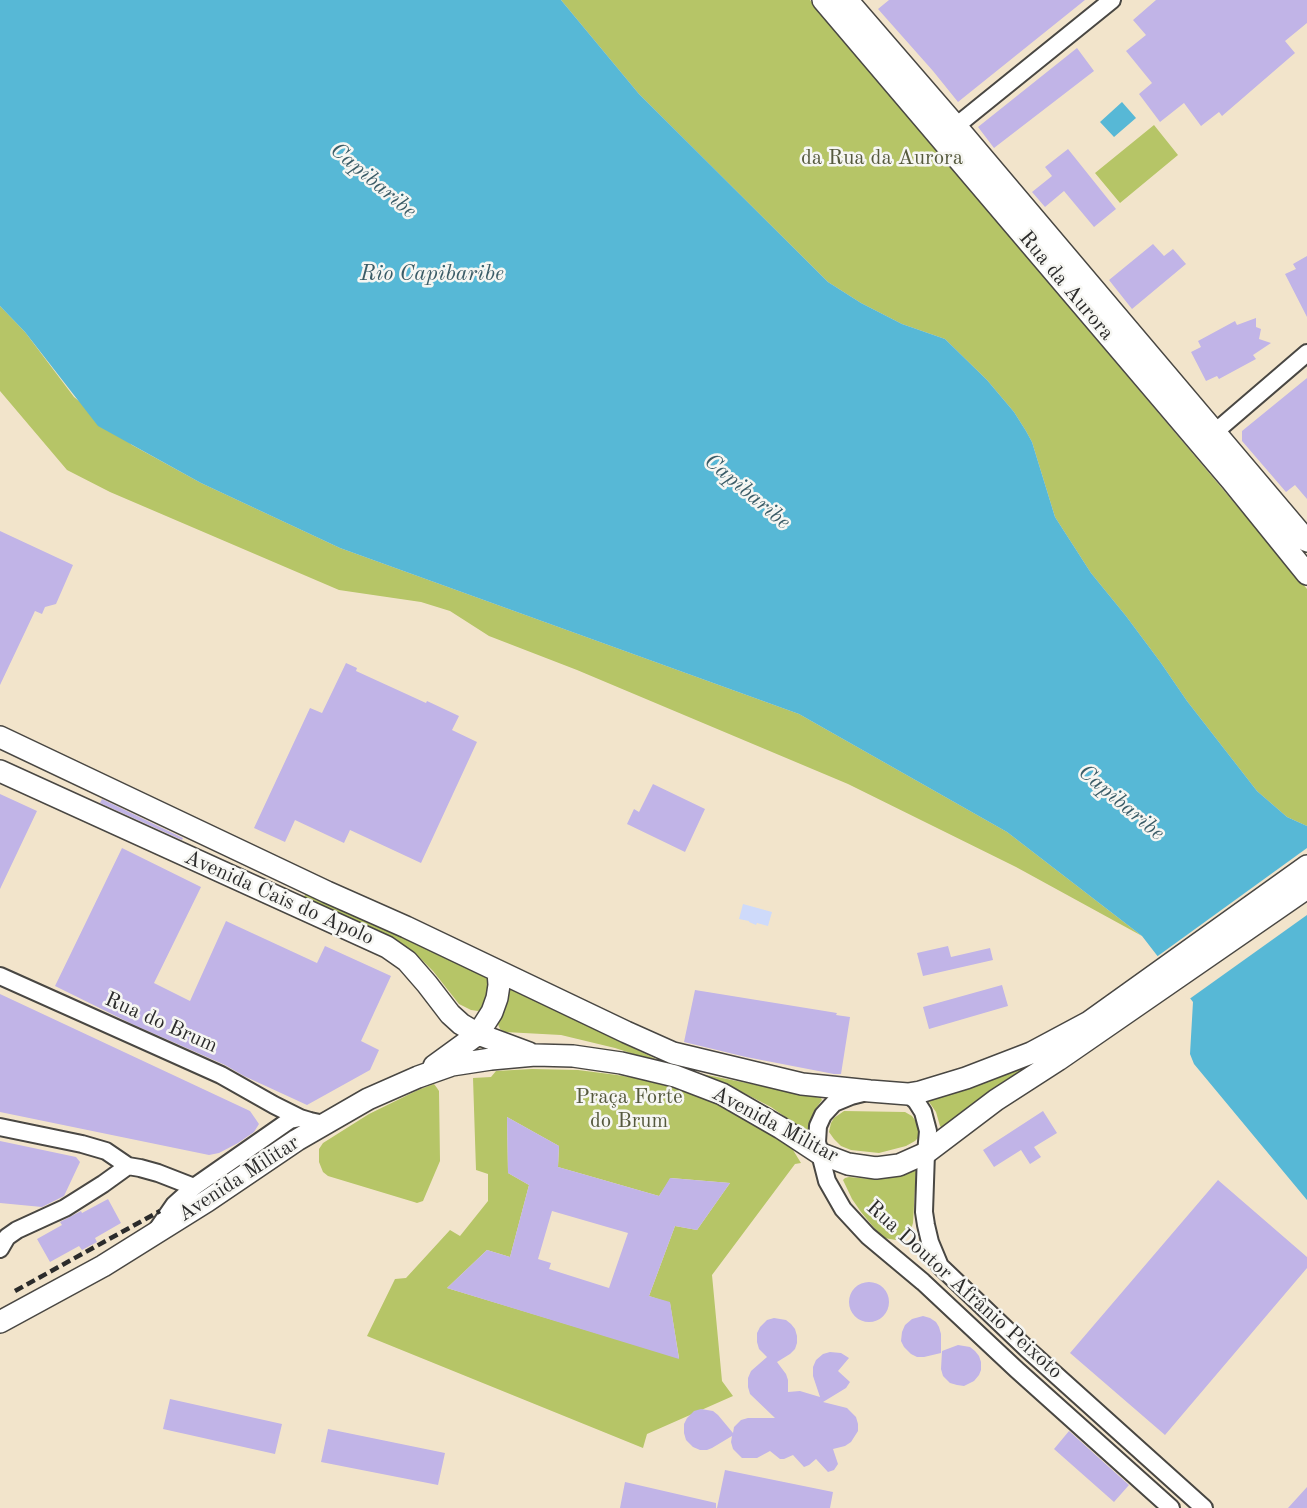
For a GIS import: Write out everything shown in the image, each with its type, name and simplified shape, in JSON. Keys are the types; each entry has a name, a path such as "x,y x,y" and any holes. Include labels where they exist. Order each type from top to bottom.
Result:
{"main road":[{"name":"Rua da Aurora","path":"824,0 1231,480 1307,574"},
{"name":"Rua da Aurora","path":"847,0 1307,541"},
{"name":"Avenida Cais do Apolo","path":"0,737 498,971"},
{"name":"Avenida Cais do Apolo","path":"0,771 387,947 407,961 450,1014 461,1023 478,1034 536,1055"},
{"path":"1153,985 1307,866"},
{"path":"1153,985 1307,888"},
{"path":"478,1034 492,1012 497,998 498,971"},
{"name":"Avenida Militar","path":"498,971 673,1053 802,1084 908,1094 966,1078 1031,1053 1153,985"},
{"name":"Avenida Militar","path":"0,1322 103,1266 324,1124 368,1099 452,1065 536,1055 573,1056 621,1063 675,1076 722,1094 819,1153 848,1164 876,1168 899,1165 926,1153 996,1100 1058,1060 1153,985"},
{"name":"Avenida Militar","path":"418,1077 478,1034"}],"street":[{"path":"956,126 1112,0"},
{"path":"1215,432 1307,352"},
{"name":"Rua do Brum","path":"0,976 220,1075 300,1118"},
{"name":"Rua Doutor Afrânio Peixoto","path":"870,1091 834,1103 823,1115 818,1126 817,1142 827,1180 843,1209 868,1236 923,1282 1171,1508"},
{"name":"Rua Doutor Afrânio Peixoto","path":"908,1094 923,1112 928,1131 924,1212 934,1254 940,1266 1035,1356 1204,1508"},
{"name":"Avenida Militar","path":"154,1234 174,1205 194,1187 290,1120 300,1118 324,1124"},
{"path":"0,1127 106,1151 128,1166 166,1176 194,1187"},
{"path":"0,1249 8,1237 17,1230 65,1208 103,1185 128,1166"}],"shaded area":[{"path":"743,904 772,912 768,926 757,923 756,925 739,919"}],"green space":[{"name":"da Rua da Aurora","path":"561,0 810,0 1307,589 1307,826 1287,817 1257,791 1091,573 1055,517 1032,442 1014,412 987,380 945,339 902,324 861,303 828,282 639,94"},
{"path":"1154,125 1178,155 1120,203 1095,173"},
{"path":"0,306 25,332 74,397 132,445 201,483 340,548 799,714 1007,832 1142,936 1016,867 848,784 577,670 489,636 450,611 421,602 339,590 110,492 67,470 0,391"},
{"path":"307,892 482,974 491,987 482,1010 471,1010 459,1004 420,958 378,934 302,900"},
{"path":"509,987 666,1064 687,1071 822,1100 814,1111 807,1132 771,1107 740,1091 652,1060 561,1035 505,1032 500,1029 497,1022"},
{"path":"1049,1054 942,1128 940,1126 936,1112 927,1099 1015,1071"},
{"name":"Praça Forte do Brum","path":"578,1070 640,1079 684,1091 719,1103 759,1125 793,1150 801,1163 795,1164 712,1275 722,1381 733,1396 647,1434 643,1448 367,1336 395,1279 406,1278 450,1230 460,1236 488,1201 488,1174 476,1170 473,1078 491,1077 496,1071","holes":["507,1117 559,1146 558,1167 659,1196 671,1178 730,1183 697,1230 675,1226 649,1296 670,1303 679,1358 447,1288 487,1250 510,1257 529,1185 508,1173"]},
{"path":"434,1084 439,1091 440,1161 423,1201 417,1203 328,1176 323,1172 319,1162 319,1149 323,1143 369,1114"},
{"path":"844,1111 905,1112 917,1123 919,1137 906,1146 879,1153 851,1150 841,1146 829,1132 834,1118"},
{"path":"916,1170 911,1229 902,1238 896,1240 884,1238 861,1212 843,1180 849,1177 888,1178"}],"water":[{"name":"Rio Capibaribe","path":"0,0 561,0 639,94 828,282 861,303 902,324 945,339 987,380 1014,412 1026,431 1032,442 1055,517 1091,573 1257,791 1287,817 1307,826 1307,1200 1194,1064 1190,1054 1193,1002 1142,936 1007,832 799,714 340,548 201,483 98,426 25,332 0,306"},
{"path":"1122,102 1136,118 1114,137 1100,122"}],"pier":[{"path":"1307,848 1307,915 1188,1000 1155,958"}],"building":[{"path":"889,0 1085,0 958,102 878,9"},
{"path":"1156,0 1307,0 1307,23 1285,41 1295,53 1222,116 1219,112 1201,126 1184,103 1160,122 1139,94 1152,83 1126,51 1146,35 1133,20"},
{"path":"1077,48 1094,71 994,148 978,127"},
{"path":"1068,149 1116,209 1094,227 1064,191 1045,207 1032,192 1052,176 1045,167"},
{"path":"1153,244 1164,256 1173,249 1186,264 1132,309 1109,280"},
{"path":"1307,256 1307,317 1285,274 1296,269 1293,264"},
{"path":"1256,318 1256,327 1261,329 1259,339 1271,343 1253,355 1256,359 1219,379 1217,376 1206,381 1191,352 1201,347 1198,341 1235,321 1237,325"},
{"path":"1307,378 1307,499 1295,485 1286,492 1242,441 1242,431"},
{"path":"0,531 73,565 56,604 45,607 42,614 35,611 0,685"},
{"path":"346,663 357,668 356,671 459,716 452,730 477,742 421,863 350,830 344,843 295,820 285,842 254,828 310,708 322,713"},
{"path":"653,784 705,809 685,852 627,824 634,809 639,812"},
{"path":"0,794 37,811 0,889"},
{"path":"102,799 183,838 182,840 100,803"},
{"path":"122,848 201,887 154,983 190,1001 226,921 317,963 325,946 391,976 361,1041 379,1050 370,1070 307,1105 55,986"},
{"path":"948,946 951,957 990,948 993,960 923,976 917,953"},
{"path":"1002,985 1008,1006 929,1029 923,1007"},
{"path":"695,990 850,1017 841,1074 746,1057 684,1042"},
{"path":"0,994 250,1111 259,1124 254,1132 238,1143 219,1153 209,1155 0,1112"},
{"path":"1043,1111 1057,1133 1034,1147 1041,1157 1030,1164 1021,1150 994,1167 983,1150"},
{"path":"507,1117 559,1146 558,1167 659,1196 670,1178 730,1183 697,1230 675,1226 649,1296 670,1302 679,1359 447,1288 487,1250 510,1257 529,1185 508,1173","holes":["552,1211 628,1233 609,1288 549,1269 551,1263 538,1259"]},
{"path":"0,1141 76,1157 80,1162 64,1196 42,1207 0,1203"},
{"path":"1218,1180 1307,1257 1307,1268 1165,1435 1070,1353"},
{"path":"108,1199 121,1223 95,1238 97,1242 82,1250 79,1246 50,1262 37,1239 62,1225 60,1222"},
{"path":"869,1282 877,1283 883,1288 888,1294 888,1310 883,1316 877,1321 869,1322 861,1321 855,1316 850,1310 849,1302 850,1294 855,1288 861,1283"},
{"path":"923,1316 936,1322 939,1327 941,1353 917,1357 904,1347 901,1341 902,1332 905,1325 912,1319"},
{"path":"774,1318 786,1320 795,1329 797,1336 795,1349 777,1362 786,1374 788,1392 800,1391 820,1397 813,1376 816,1360 830,1352 841,1353 849,1358 838,1371 850,1382 846,1388 823,1402 847,1408 856,1417 858,1424 858,1431 851,1442 833,1449 838,1464 834,1470 828,1472 816,1459 804,1467 793,1455 780,1459 770,1451 757,1458 742,1458 733,1449 732,1436 707,1450 693,1447 686,1440 684,1424 694,1411 701,1409 713,1411 733,1433 734,1427 741,1420 775,1418 750,1394 748,1387 751,1371 767,1357 759,1349 757,1333 767,1320"},
{"path":"958,1345 970,1347 979,1356 981,1362 979,1375 974,1381 964,1386 950,1383 943,1376 941,1369 942,1351"},
{"path":"170,1399 282,1424 275,1454 163,1429"},
{"path":"328,1429 445,1453 438,1485 321,1462"},
{"path":"1069,1431 1129,1485 1114,1502 1054,1449"},
{"path":"725,1470 833,1492 830,1508 717,1508"},
{"path":"625,1482 716,1503 716,1508 620,1508"},
{"path":"1307,1487 1307,1508 1288,1508"}],"railway":[{"path":"15,1291 160,1211"}],"water label":[{"name":"Capibaribe","path":"373,181"},
{"name":"Capibaribe","path":"747,492"},
{"name":"Capibaribe","path":"1121,803"}]}
